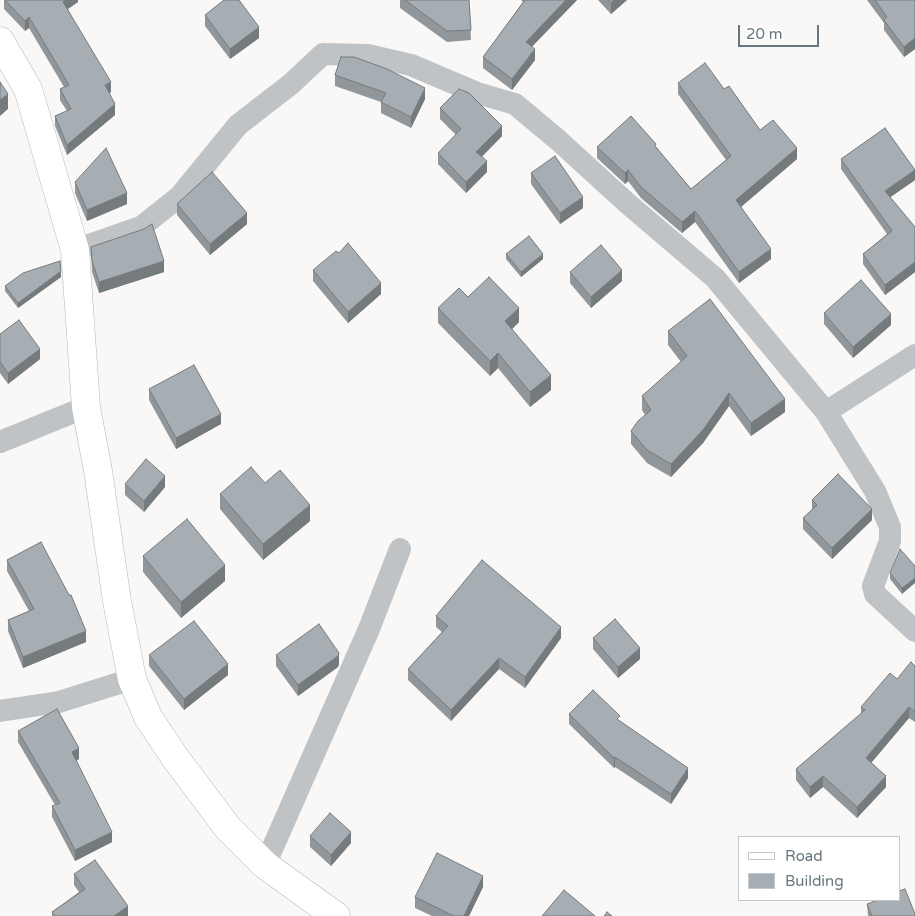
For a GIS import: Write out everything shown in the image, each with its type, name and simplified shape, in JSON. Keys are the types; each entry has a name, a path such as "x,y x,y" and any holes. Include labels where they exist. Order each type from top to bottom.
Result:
{"main road":[{"path":"0,41 28,89 75,250 86,406 98,470 117,601 132,679 148,717 176,759 228,828 265,866 336,916"}],"street":[{"path":"75,250 141,226 180,196 238,125 291,84 323,54 368,55 411,65 476,93 515,104 558,140 627,204 715,278 826,412 875,491 890,527 890,541 873,586 875,594 915,631"},
{"path":"826,412 915,355"},
{"path":"0,442 86,406"},
{"path":"265,866 369,629 400,549"},
{"path":"0,710 59,702 132,679"}],"building":[{"path":"5,0 66,0 63,2 111,82 105,85 115,104 67,145 55,116 71,109 60,89 69,85 29,17 25,21"},
{"path":"224,0 239,0 259,27 230,49 205,15"},
{"path":"405,0 469,0 471,30 447,31"},
{"path":"525,0 566,0 526,42 535,49 512,79 483,57"},
{"path":"875,0 915,0 915,38 904,47 884,20 887,17"},
{"path":"341,57 354,57 387,69 425,88 411,117 381,102 386,93 335,75"},
{"path":"705,63 724,89 729,86 760,130 773,120 797,148 736,200 771,249 739,272 695,211 682,222 641,187 628,170 625,173 597,147 631,116 656,144 655,146 691,189 731,156 678,83"},
{"path":"0,82 8,94 0,100"},
{"path":"459,89 469,93 502,126 476,152 487,161 466,182 438,153 461,129 440,108"},
{"path":"885,128 915,170 885,191 915,227 915,262 885,285 863,254 892,231 841,159"},
{"path":"106,148 127,193 87,210 75,182"},
{"path":"555,156 583,197 560,213 531,173"},
{"path":"212,172 247,213 210,244 177,204"},
{"path":"152,224 164,261 99,282 92,261 91,247 144,229"},
{"path":"529,236 543,254 521,272 506,254"},
{"path":"348,243 381,283 348,312 313,270 336,251 339,253"},
{"path":"601,245 622,270 591,297 570,272"},
{"path":"60,261 61,271 18,303 5,286 23,273"},
{"path":"489,277 519,308 505,321 551,375 530,392 498,353 490,361 438,308 459,288 468,297"},
{"path":"861,280 891,314 853,347 824,313"},
{"path":"710,299 785,399 751,423 729,393 703,430 671,464 647,450 631,431 638,421 651,410 642,396 687,356 668,331"},
{"path":"19,320 40,349 8,373 0,362 0,334"},
{"path":"194,365 221,414 176,438 149,389"},
{"path":"146,459 165,476 144,501 125,484"},
{"path":"251,467 265,483 280,470 310,505 263,544 220,494"},
{"path":"838,474 872,509 832,548 803,518 817,505 812,500"},
{"path":"187,519 225,565 181,602 143,556"},
{"path":"41,542 69,595 71,595 86,631 23,657 8,620 34,609 7,560"},
{"path":"900,549 915,566 915,578 902,588 890,573"},
{"path":"482,560 561,627 525,677 499,658 451,710 408,669 448,626 436,616"},
{"path":"615,619 640,648 618,667 593,638"},
{"path":"194,621 228,664 184,699 149,655"},
{"path":"319,624 339,653 338,656 298,685 276,655"},
{"path":"911,662 915,666 915,712 909,707 866,758 886,776 857,807 823,776 810,787 796,769 865,710 861,707 890,673 897,679"},
{"path":"593,690 620,716 617,719 688,768 671,794 614,758 569,714"},
{"path":"57,709 79,748 72,752 112,832 75,850 52,806 60,803 18,731"},
{"path":"330,813 351,832 331,855 310,836"},
{"path":"437,853 483,876 464,916 454,916 415,897"},
{"path":"95,860 128,906 114,916 55,916 52,912 85,889 74,874"},
{"path":"905,889 915,916 872,916 867,904 875,901 900,901 900,891"},
{"path":"564,890 595,916 542,916"},
{"path":"607,912 612,916 604,916"}]}
